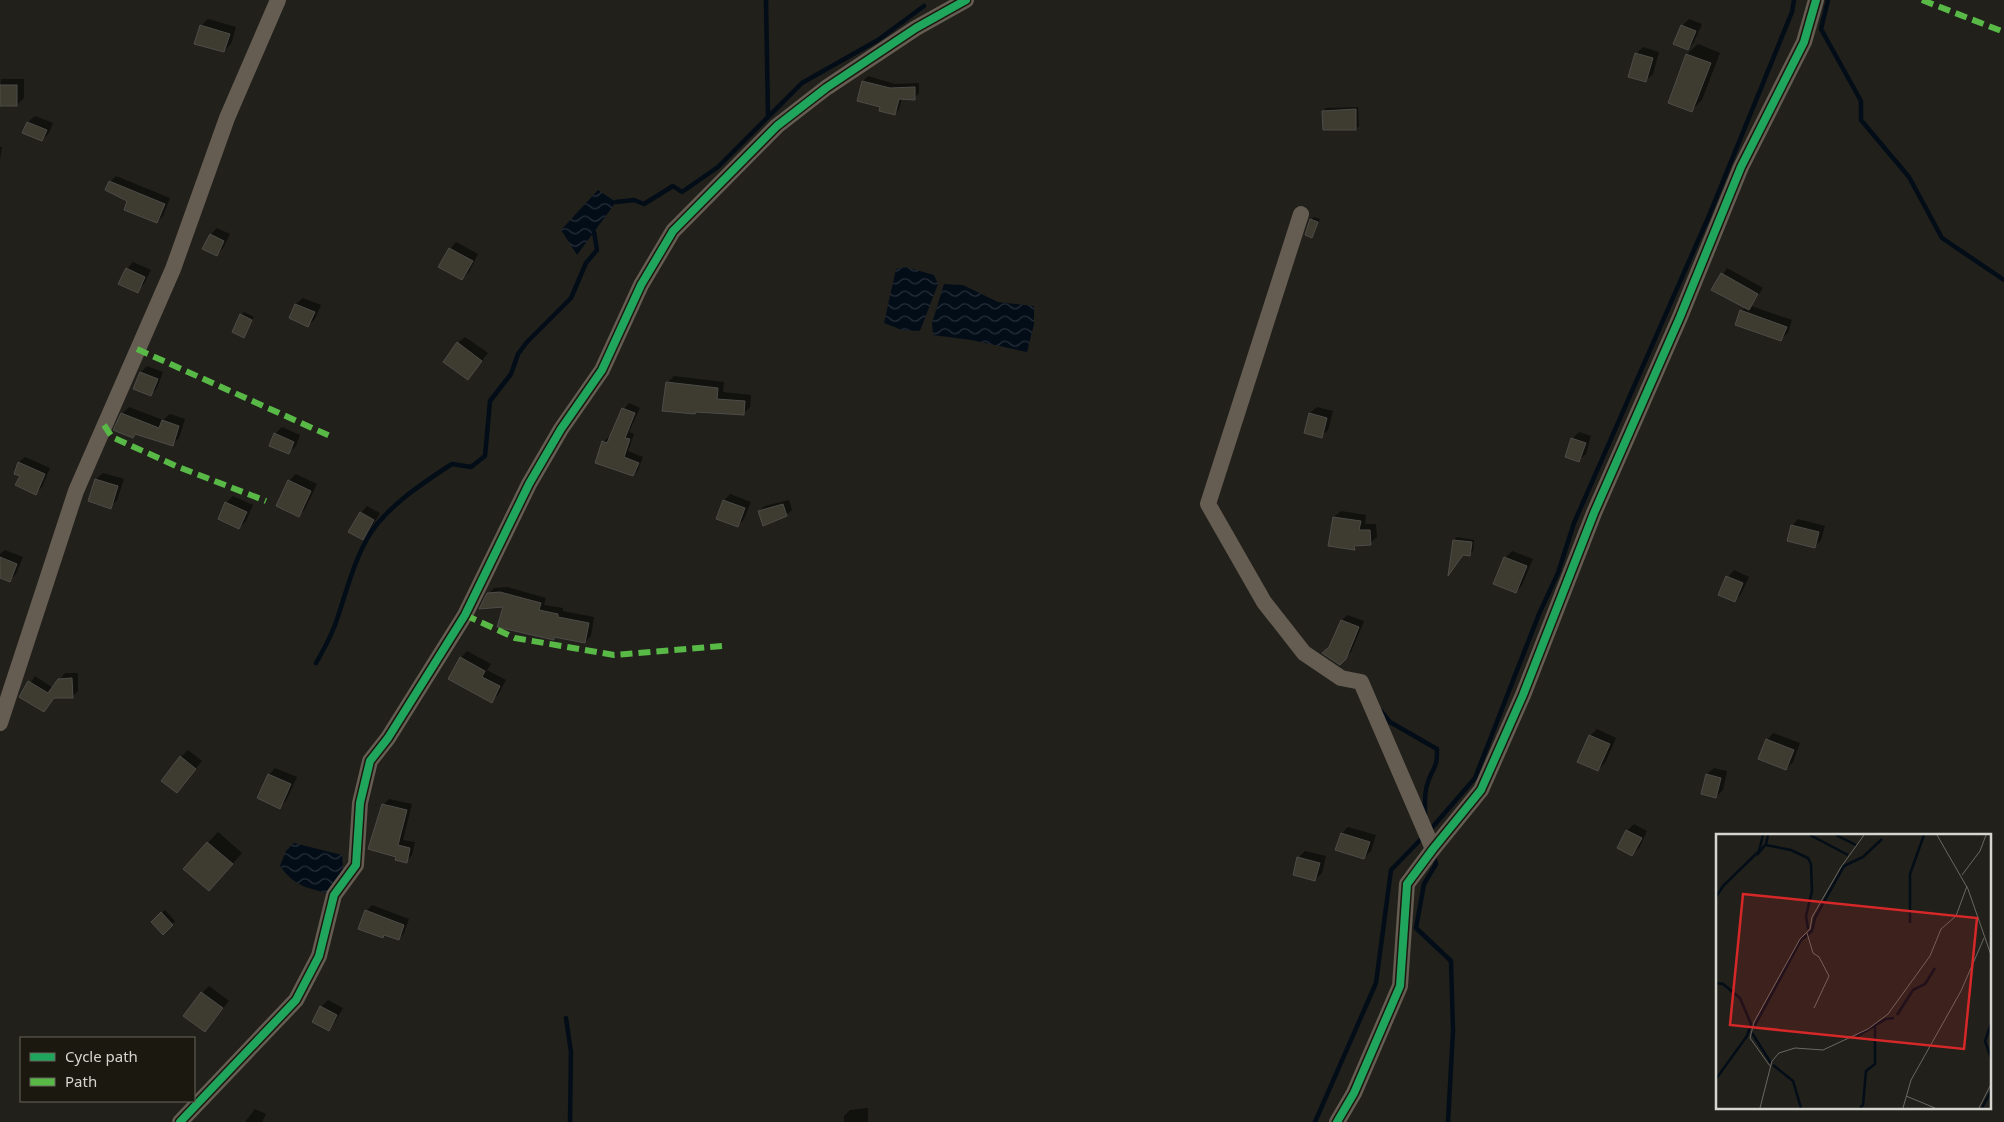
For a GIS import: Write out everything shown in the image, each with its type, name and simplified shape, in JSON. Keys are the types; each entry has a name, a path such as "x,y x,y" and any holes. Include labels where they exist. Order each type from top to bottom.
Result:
{"street":[{"path":"0,723 76,491 173,269 227,118 278,0"},
{"path":"180,1122 296,1000 319,956 334,895 356,865 360,803 370,762 388,738 464,615 529,484 561,429 602,370 641,285 673,231 777,126 812,99 916,28 966,0"},
{"path":"1337,1122 1354,1093 1400,986 1407,884 1481,790 1523,695 1594,513 1680,317 1741,167 1804,42 1816,0"},
{"path":"1301,214 1208,504 1264,602 1304,653 1341,678 1360,682 1433,849"}],"water":[{"path":"598,190 616,202 577,255 561,230"},
{"path":"906,267 934,275 938,284 920,331 902,330 884,323 896,269"},
{"path":"944,284 963,285 998,302 1034,306 1034,324 1027,352 971,340 933,335 932,323"},
{"path":"294,843 342,855 343,868 331,894 302,886 280,866 286,851"}],"building":[{"path":"200,25 230,34 224,52 194,44"},
{"path":"1681,25 1696,31 1688,50 1673,44"},
{"path":"1635,53 1653,58 1646,82 1628,77"},
{"path":"1686,54 1711,63 1692,112 1668,103"},
{"path":"862,81 890,88 915,87 915,100 899,99 895,115 879,111 880,107 857,101"},
{"path":"0,85 17,85 17,106 0,106"},
{"path":"1356,109 1356,130 1323,130 1322,111"},
{"path":"27,122 47,130 42,141 22,133"},
{"path":"109,181 165,204 157,223 124,210 127,201 105,190"},
{"path":"1310,219 1318,222 1312,238 1305,235"},
{"path":"210,234 224,241 217,256 202,249"},
{"path":"449,248 473,261 462,280 438,267"},
{"path":"126,268 145,277 138,293 118,284"},
{"path":"1721,273 1758,294 1749,310 1711,290"},
{"path":"295,304 315,312 308,327 289,318"},
{"path":"1740,310 1787,327 1781,341 1735,325"},
{"path":"240,314 252,320 244,338 232,332"},
{"path":"457,342 482,361 468,380 443,362"},
{"path":"140,372 158,379 151,396 133,389"},
{"path":"666,382 718,388 717,399 745,401 744,415 662,411"},
{"path":"622,408 635,413 625,438 630,439 624,457 639,463 633,476 595,463 602,441 607,443"},
{"path":"121,413 159,428 162,420 179,426 173,446 135,434 133,438 113,430"},
{"path":"1309,413 1327,418 1322,438 1304,433"},
{"path":"274,433 294,442 289,454 269,446"},
{"path":"1571,438 1586,443 1579,462 1565,457"},
{"path":"18,462 45,474 36,495 15,485 20,476 14,474"},
{"path":"95,479 118,486 111,509 88,501"},
{"path":"288,480 311,491 299,517 276,506"},
{"path":"723,500 745,508 738,527 716,519"},
{"path":"225,502 247,512 239,529 218,519"},
{"path":"783,504 787,516 763,526 758,511"},
{"path":"360,512 374,520 363,540 348,532"},
{"path":"1333,517 1361,521 1359,530 1370,530 1371,545 1354,546 1355,550 1328,546"},
{"path":"1791,525 1819,532 1815,548 1787,541"},
{"path":"1453,540 1472,542 1470,556 1463,555 1448,576"},
{"path":"0,557 17,564 10,582 0,578"},
{"path":"1504,557 1527,566 1516,593 1493,584"},
{"path":"1726,576 1743,583 1735,602 1718,595"},
{"path":"500,592 541,603 539,610 558,614 558,617 589,623 585,643 554,637 554,640 497,627 503,607 479,609 487,593"},
{"path":"1341,620 1359,627 1346,659 1340,665 1322,653 1329,647"},
{"path":"460,657 485,671 482,677 500,686 492,703 448,679"},
{"path":"72,678 73,698 54,698 44,712 19,697 28,681 48,693 58,679"},
{"path":"1589,735 1610,744 1598,771 1577,762"},
{"path":"1766,739 1794,750 1786,770 1758,759"},
{"path":"180,756 196,769 177,793 161,781"},
{"path":"268,774 291,784 280,809 257,798"},
{"path":"1706,774 1721,778 1716,798 1701,794"},
{"path":"382,804 407,810 398,845 410,848 407,863 395,860 396,857 368,849"},
{"path":"1626,830 1642,838 1632,856 1617,848"},
{"path":"1341,833 1370,842 1364,859 1335,850"},
{"path":"207,842 233,864 209,891 183,869"},
{"path":"1297,857 1320,863 1315,881 1293,875"},
{"path":"365,910 404,925 399,940 384,935 383,938 358,929"},
{"path":"161,912 173,925 163,935 151,922"},
{"path":"201,992 223,1008 205,1032 183,1016"},
{"path":"320,1006 337,1015 329,1031 312,1022"}],"waterway":[{"path":"766,0 768,116"},
{"path":"1430,830 1475,778 1539,614 1558,573 1574,523 1708,218 1792,12 1794,0"},
{"path":"1828,0 1821,29 1861,101 1861,120 1909,177 1942,238 2004,280"},
{"path":"616,202 634,200 644,204 673,186 682,192 718,167 802,83 878,40 924,6"},
{"path":"316,663 335,625 357,560 374,528 405,497 452,464 471,467 485,456 490,401 511,374 518,354 527,342 571,298 586,263 597,250 594,232"},
{"path":"1381,711 1390,722 1437,749 1436,763 1426,788 1425,815"},
{"path":"1315,1122 1376,983 1391,870 1424,836"},
{"path":"1434,856 1436,864 1424,884 1416,928 1451,961 1453,1031 1448,1122"},
{"path":"566,1018 571,1052 570,1122"}],"marked path":[{"path":"1922,0 2004,32"},
{"path":"137,349 330,436"},
{"path":"104,425 112,437 176,466 266,501"},
{"path":"465,615 515,638 614,655 722,646"}],"cycle path":[{"path":"180,1122 296,1000 319,956 334,895 356,865 360,803 370,761 388,738 465,615 529,484 561,429 602,370 641,285 673,231 777,126 826,88 916,28 966,0"},
{"path":"1337,1122 1354,1093 1400,986 1407,884 1481,790 1523,695 1594,513 1680,317 1741,167 1804,42 1816,0"}]}
